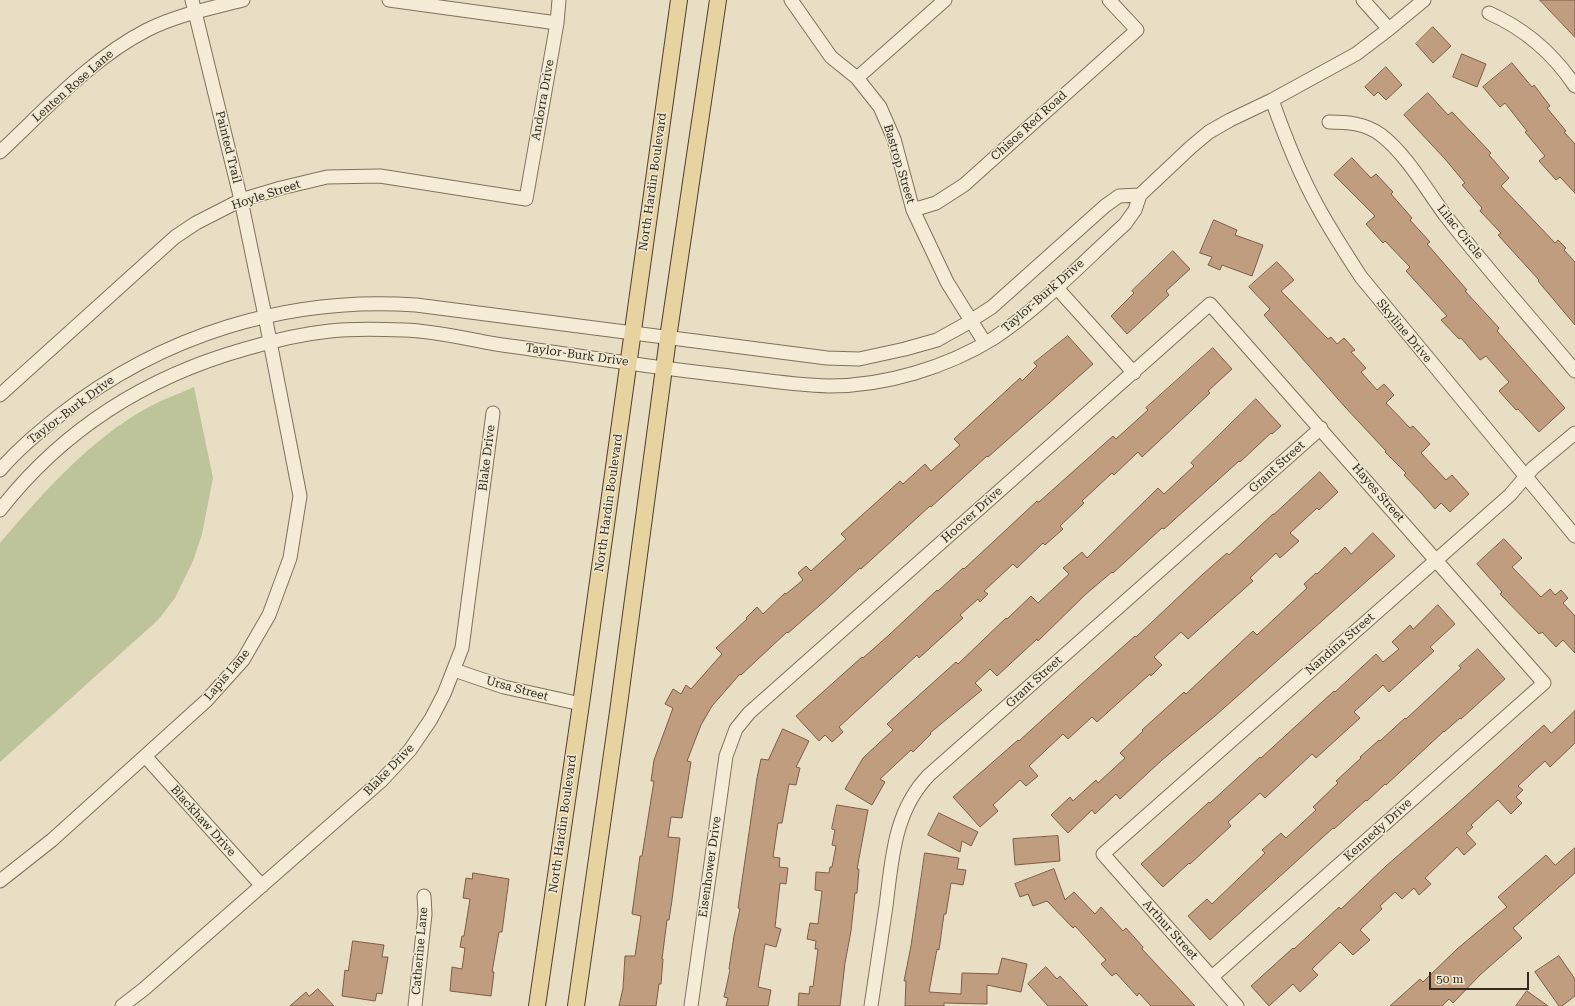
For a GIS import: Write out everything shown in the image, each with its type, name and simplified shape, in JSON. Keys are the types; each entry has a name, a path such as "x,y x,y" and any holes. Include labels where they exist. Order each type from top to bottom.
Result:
{"main road":[{"name":"North Hardin Boulevard","path":"536,1006 581,704 679,0"},
{"path":"576,1006 619,704 668,338 718,0"}],"street":[{"name":"Lenten Rose Lane","path":"0,152 112,50 194,6 243,0"},
{"path":"389,0 557,23"},
{"name":"Andorra Drive","path":"526,199 557,23 559,0"},
{"name":"Bastrop Street","path":"791,0 832,57 857,78 880,108 894,139 914,210 947,282 985,342"},
{"path":"857,78 945,0"},
{"name":"Chisos Red Road","path":"914,210 936,203 964,184 1137,30 1109,0"},
{"path":"1363,0 1389,29"},
{"name":"Taylor-Burk Drive","path":"0,510 30,474 73,435 127,397 158,380 225,355 270,342 329,331 408,330 450,335 492,343 664,368 788,383 829,386 856,385 916,373 961,356 1018,320 1125,224 1135,210 1140,195 1209,132 1272,100 1356,54 1424,0"},
{"name":"Painted Trail","path":"194,6 241,200 270,342"},
{"path":"1489,13 1513,25 1537,42 1557,61 1575,86"},
{"name":"Skyline Drive","path":"1272,100 1284,134 1306,183 1333,233 1361,277 1575,536"},
{"name":"Lilac Circle","path":"1329,122 1353,123 1370,128 1381,135 1394,148 1446,215 1575,370"},
{"name":"Hoyle Street","path":"0,395 175,237 196,223 241,200 281,188 327,177 380,176 526,199"},
{"name":"Taylor-Burk Drive","path":"0,470 48,425 88,394 115,376 141,362 198,336 223,327 265,316 334,305 388,303 416,305 827,358 859,359 905,349 937,340 992,307 1105,206 1119,196 1140,195"},
{"path":"1056,287 1134,372"},
{"name":"Hoover Drive","path":"736,729 755,708 1210,304"},
{"name":"Hayes Street","path":"1210,304 1321,428 1544,683"},
{"name":"Lapis Lane","path":"0,881 52,840 206,701 243,660 269,615 290,558 300,496 270,342"},
{"name":"Blake Drive","path":"122,1006 144,989 382,780 410,750 431,719 444,694 462,648 493,413"},
{"name":"Grant Street","path":"871,1006 895,840 905,809 915,790 929,775 1321,428"},
{"name":"Nandina Street","path":"1103,854 1510,495 1533,468 1575,433"},
{"name":"Ursa Street","path":"454,670 504,687 581,704"},
{"name":"Kennedy Drive","path":"1212,977 1544,683"},
{"name":"Eisenhower Drive","path":"691,1006 726,756 736,729"},
{"name":"Blackhaw Drive","path":"145,756 262,886"},
{"name":"Arthur Street","path":"1103,854 1237,1006"},
{"name":"Catherine Lane","path":"415,1006 426,914 424,896"}],"green space":[{"path":"194,387 213,478 202,534 193,561 175,598 158,620 0,762 0,543 68,468 107,434 160,401"}],"building":[{"path":"1540,0 1575,0 1575,37"},
{"path":"1433,27 1451,46 1433,63 1416,44"},
{"path":"1462,54 1486,64 1477,87 1453,77"},
{"path":"1512,63 1532,87 1534,85 1550,106 1547,108 1566,131 1564,132 1575,144 1575,193 1560,177 1556,180 1539,161 1545,156 1525,132 1527,131 1505,103 1500,107 1483,87"},
{"path":"1386,67 1402,85 1386,100 1378,92 1374,96 1365,87"},
{"path":"1428,93 1448,115 1452,112 1491,153 1489,155 1509,178 1501,186 1555,243 1558,240 1566,248 1564,250 1575,262 1575,325 1538,281 1539,280 1498,235 1501,233 1480,211 1482,208 1462,185 1465,183 1404,115"},
{"path":"1352,158 1371,178 1376,174 1393,192 1391,194 1412,218 1410,220 1430,242 1427,244 1467,290 1465,291 1499,328 1497,331 1565,408 1539,432 1499,391 1509,382 1486,356 1480,360 1461,338 1459,339 1441,320 1447,316 1406,271 1410,267 1385,241 1383,243 1366,224 1375,216 1334,175"},
{"path":"1214,220 1237,230 1235,235 1263,245 1252,276 1222,265 1220,270 1208,265 1212,257 1200,253"},
{"path":"1173,251 1190,269 1166,291 1169,295 1127,334 1111,316 1134,293 1132,291"},
{"path":"1277,262 1294,280 1281,291 1328,339 1331,337 1337,344 1344,338 1355,350 1351,352 1366,368 1361,372 1377,390 1384,384 1394,395 1386,403 1410,428 1413,426 1430,444 1421,453 1446,480 1452,475 1469,494 1450,512 1441,503 1435,509 1404,475 1406,473 1385,452 1386,451 1264,315 1270,309 1249,287"},
{"path":"1068,336 1093,364 931,507 930,506 828,598 788,633 787,632 741,675 740,674 712,706 701,725 687,761 691,762 682,818 671,817 668,837 680,838 669,920 667,920 662,959 661,984 659,984 656,1006 619,1006 623,988 625,956 635,956 641,916 632,914 640,856 642,856 654,781 651,781 654,760 673,708 665,704 673,689 681,694 686,685 691,689 722,654 716,648 747,619 746,618 757,607 763,614 785,593 786,594 803,580 798,573 806,566 811,571 846,539 841,534 900,481 903,484 925,464 931,471 960,445 954,439 1020,378 1022,381 1037,366 1034,363"},
{"path":"1213,348 1232,369 1208,391 1210,393 1142,457 1138,452 1114,475 1112,473 1082,501 1084,503 1060,526 1063,529 1045,545 1043,543 1017,568 1013,564 984,591 988,594 980,602 978,599 960,615 963,618 919,658 917,655 839,727 843,732 832,742 825,735 819,741 796,716 889,635 937,590 938,591 963,568 964,569 1037,501 1039,502 1113,436 1116,439 1148,410 1146,408"},
{"path":"1256,399 1281,426 1272,434 1271,433 1240,462 1239,461 1164,529 1162,528 1113,573 1112,572 1086,594 1038,641 1037,639 997,676 990,669 975,683 982,690 930,733 931,734 913,752 911,750 880,779 885,782 872,805 845,789 863,758 893,730 887,724 956,662 958,664 1031,596 1038,603 1069,574 1063,568 1082,552 1087,558 1158,488 1164,494 1194,466 1191,463"},
{"path":"1320,472 1338,492 1319,510 1317,508 1290,533 1299,541 1280,558 1276,553 1250,578 1253,581 1188,639 1181,632 1154,657 1162,665 1097,722 1092,717 1068,739 1063,734 1029,766 1038,776 1026,786 1020,780 993,805 998,811 980,827 953,797 1018,740 1019,741 1135,636 1136,637 1203,574 1227,553 1229,555"},
{"path":"1373,533 1395,556 1215,716 1162,760 1120,799 1116,794 1095,814 1092,810 1068,833 1051,815 1070,797 1073,801 1096,780 1098,783 1125,758 1120,753 1143,731 1142,730 1184,692 1186,694 1253,631 1257,635 1307,588 1304,584 1316,573 1317,574 1345,547 1351,554"},
{"path":"1504,539 1522,558 1512,567 1541,597 1550,589 1555,595 1561,590 1568,598 1563,603 1575,616 1575,653 1563,640 1556,647 1542,632 1539,634 1500,594 1502,592 1477,564"},
{"path":"1438,605 1455,624 1430,647 1434,651 1389,692 1383,685 1354,712 1360,718 1316,758 1312,754 1265,798 1260,793 1228,822 1231,826 1163,887 1141,864 1376,654 1383,662 1399,649 1392,642 1410,625 1413,629"},
{"path":"1478,649 1505,679 1461,719 1460,718 1444,731 1386,785 1385,784 1367,801 1366,800 1334,829 1333,828 1210,940 1188,916 1207,899 1212,904 1265,853 1262,850 1281,833 1286,838 1316,810 1313,807 1338,783 1336,781 1361,758 1360,757 1405,718 1406,719 1461,668 1459,666"},
{"path":"1575,711 1575,743 1550,767 1545,761 1518,786 1523,790 1516,797 1522,803 1511,814 1498,800 1471,825 1473,827 1466,833 1476,844 1464,855 1457,847 1425,878 1431,884 1419,895 1414,888 1402,899 1395,892 1380,906 1382,909 1360,930 1370,940 1353,955 1340,942 1312,969 1318,975 1300,992 1293,984 1269,1006 1251,986 1339,907 1341,909 1386,866 1454,807 1544,725 1551,733"},
{"path":"783,729 809,741 796,767 800,768 796,785 789,784 782,823 778,823 773,857 780,858 779,867 788,868 786,884 780,883 775,927 781,929 776,947 765,944 758,987 771,990 768,1006 726,1006 728,998 724,997 740,909 738,908 757,778 761,759 768,760"},
{"path":"837,805 868,810 857,869 859,869 857,893 855,893 840,1006 798,1006 799,993 809,994 810,986 813,987 818,949 815,949 816,941 807,939 810,923 818,924 822,891 815,890 816,872 829,873 830,867 832,867 836,846 832,845 835,830 832,829"},
{"path":"939,813 978,832 971,846 962,841 960,852 928,835"},
{"path":"1058,836 1060,861 1015,865 1013,839"},
{"path":"1575,848 1575,873 1513,928 1522,938 1481,974 1453,1003 1449,999 1442,1006 1390,1006 1420,979 1423,982 1457,949 1507,907 1498,897 1546,855 1555,865"},
{"path":"925,853 959,858 957,869 966,870 963,885 951,883 946,914 944,914 939,950 937,949 929,992 961,994 962,973 998,974 1002,958 1027,964 1021,992 987,985 987,1004 944,1003 944,1006 905,1006 906,981 904,981 911,946"},
{"path":"1054,869 1065,900 1074,892 1095,914 1101,907 1123,931 1126,928 1143,947 1142,949 1195,1006 1151,1006 1139,993 1137,996 1116,973 1112,976 1101,964 1106,960 1075,926 1073,928 1047,901 1033,906 1028,894 1020,897 1015,884"},
{"path":"473,873 509,879 502,932 499,932 492,972 494,972 491,996 450,991 452,967 462,969 465,948 460,947 462,936 464,936 470,899 463,898 466,878 472,879"},
{"path":"353,941 384,945 382,957 388,957 382,994 377,993 375,1001 342,996 345,970 348,971"},
{"path":"1559,956 1575,979 1575,996 1562,1006 1559,1006 1535,972"},
{"path":"1046,967 1057,979 1060,976 1088,1006 1048,1006 1028,984"},
{"path":"318,989 334,1006 290,1006 306,992 309,996"},
{"path":"1527,991 1548,1006 1516,1006"}]}
